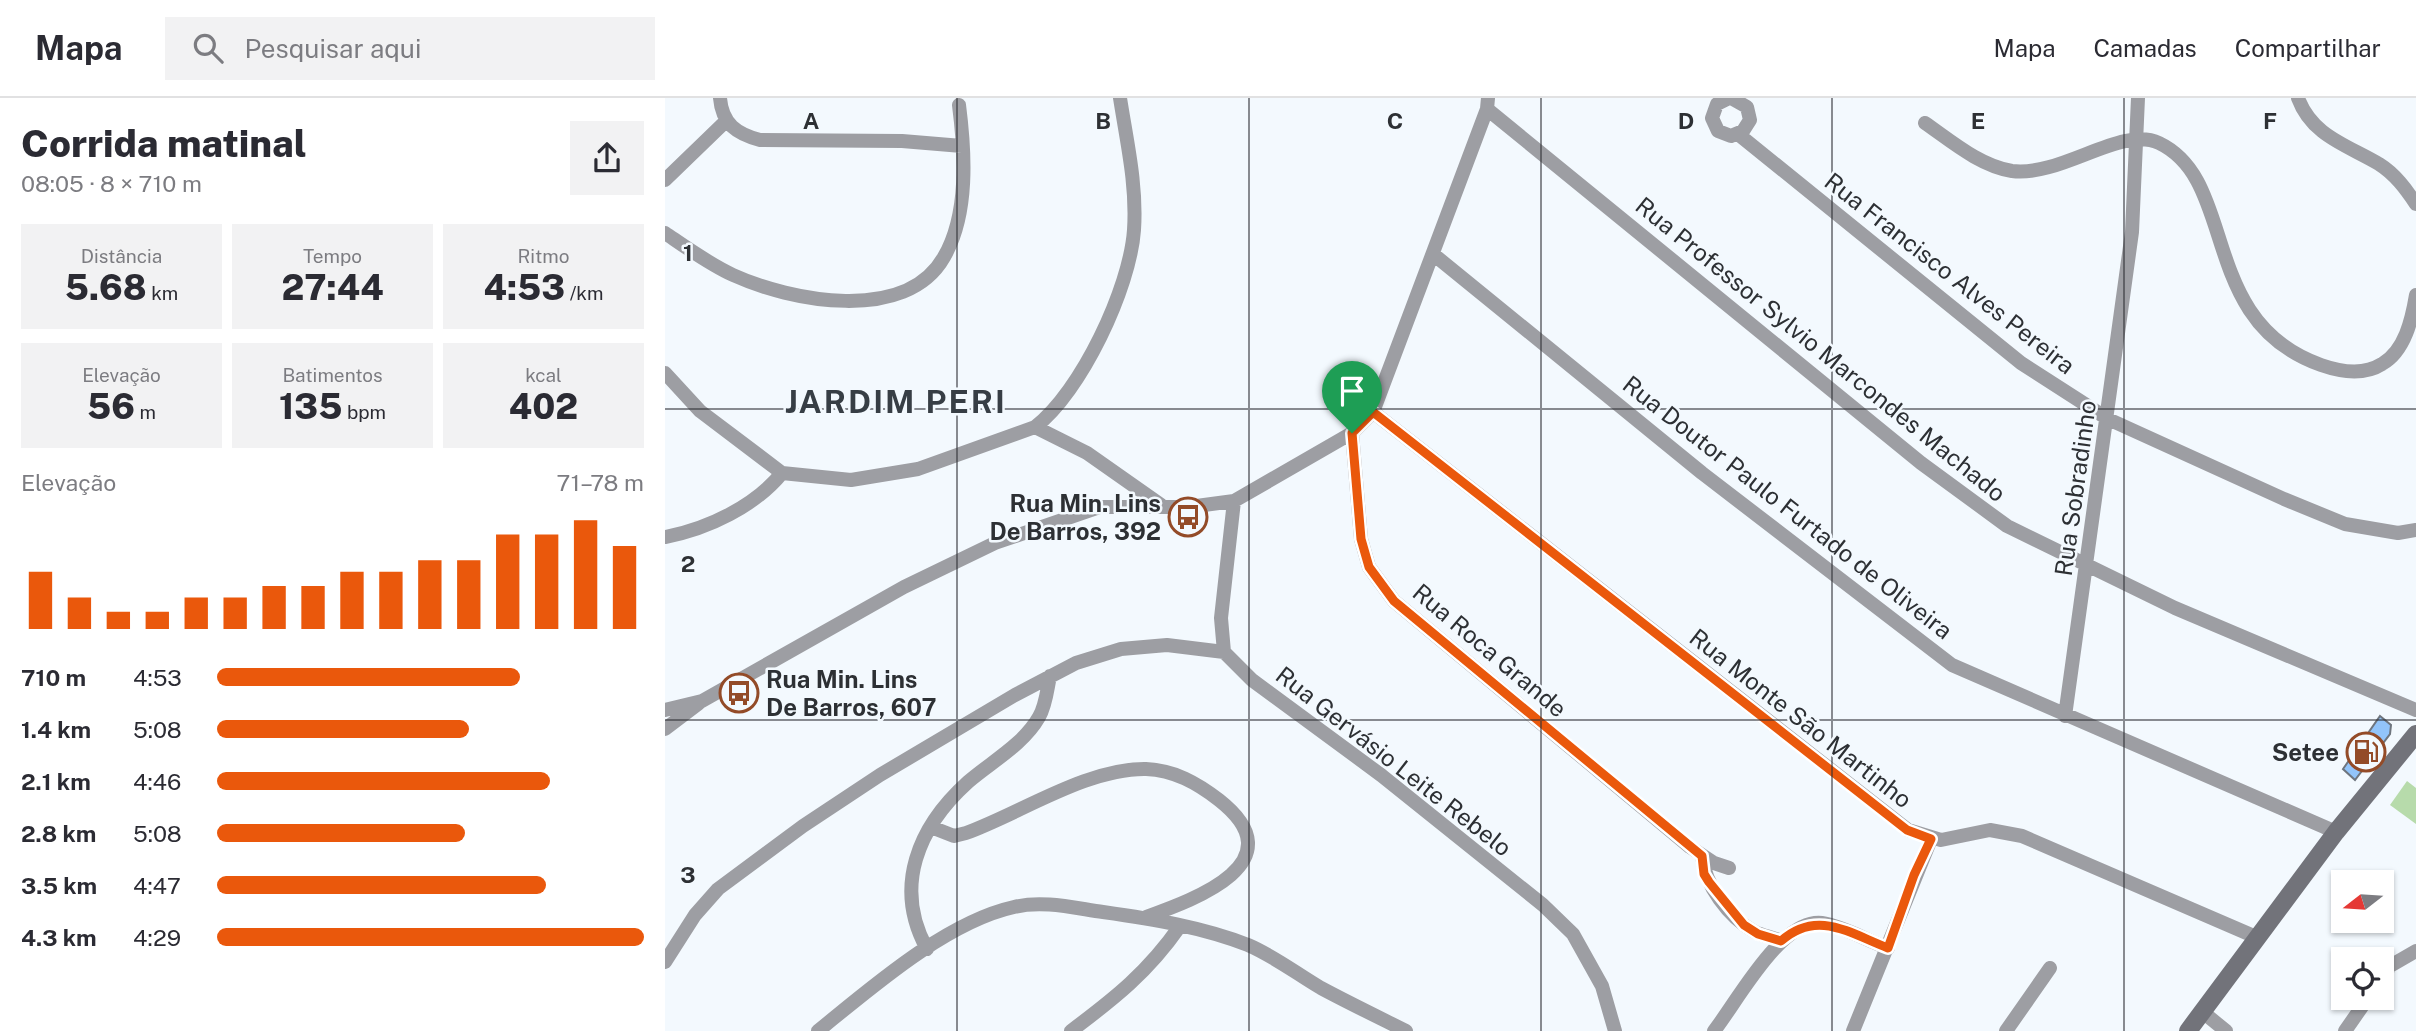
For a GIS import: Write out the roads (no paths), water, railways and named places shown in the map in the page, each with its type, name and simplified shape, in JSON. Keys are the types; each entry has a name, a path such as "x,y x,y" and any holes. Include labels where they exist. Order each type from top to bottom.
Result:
{"street":[{"path":"720,98 726,121 740,135 760,140 902,141 962,146"},
{"path":"665,373 701,411 782,473 851,480 918,469 1035,428 1049,417 1073,384 1101,336 1127,263 1134,234 1134,186 1120,98"},
{"name":"Rua Francisco Alves Pereira","path":"1730,98 1743,103 1749,113 1748,126 1738,134 1724,135 1718,131 1712,118 1717,104 1730,98"},
{"name":"Rua Sobradinho","path":"2065,716 2132,232 2138,98"},
{"path":"2298,98 2304,113 2314,126 2381,165 2402,184 2416,204"},
{"path":"665,730 702,701 904,587 995,543 1100,507 1210,506 1234,501 1352,433 1373,412 1487,104"},
{"name":"Rua Professor Sylvio Marcondes Machado","path":"1487,104 1921,463 2007,526 2087,567 2416,710"},
{"path":"665,233 709,263 752,283 852,303 902,292 935,271 944,258 958,222 962,146 959,105"},
{"path":"665,180 726,121"},
{"path":"1925,123 1970,155 2010,171 2035,172 2056,167 2138,138 2158,143 2174,152 2188,168 2207,203 2241,298 2274,341 2300,357 2345,372 2365,371 2383,364 2397,350 2407,332 2416,295"},
{"name":"Rua Francisco Alves Pereira","path":"1738,134 2021,363 2108,419 2346,524 2398,533 2416,530"},
{"name":"Rua Doutor Paulo Furtado de Oliveira","path":"1433,254 1702,473 1903,631 1952,665 2336,832"},
{"name":"Rua Monte São Martinho","path":"1373,412 1907,830 1931,839"},
{"path":"1035,428 1087,453 1161,505"},
{"name":"Rua Roca Grande","path":"1352,433 1353,472 1363,547 1369,567 1394,601 1702,856 1729,868"},
{"path":"665,537 694,530 737,510 758,498 782,473"},
{"path":"665,962 695,915 717,889 745,868 900,762 1050,676 1095,655 1144,646 1192,647 1224,652 1221,618 1234,501"},
{"name":"Rua Gervásio Leite Rebelo","path":"1224,652 1252,680 1381,775 1543,905 1573,934 1602,986 1615,1031"},
{"path":"927,949 922,939 911,887 915,854 931,827 965,784 1023,738 1039,718 1050,676"},
{"path":"665,710 702,701"},
{"path":"665,702 680,705"},
{"path":"2188,1031 2336,832 2416,734"},
{"path":"931,827 954,836 966,833 1075,785 1124,771 1164,771 1187,779 1230,810 1248,836 1248,849 1233,874 1219,886 1185,904 1145,918"},
{"path":"1853,1031 1888,948 1914,875 1931,839 1990,830 2022,836 2256,937"},
{"path":"1702,856 1704,874 1733,914 1758,934 1781,941"},
{"path":"818,1031 927,949 972,923 1014,907 1068,906 1145,918 1250,946 1320,987 1406,1031"},
{"path":"1714,1031 1781,941 1794,930 1822,923 1888,948"},
{"path":"1071,1031 1132,985 1160,954 1180,926"},
{"path":"2394,964 2416,951"},
{"path":"2006,1031 2050,968"},
{"path":"2345,1031 2360,1010"},
{"path":"2204,1013 2226,1031"}],"place":[{"name":"Rua Min. Lins De Barros, 392","path":"1188,517"},
{"name":"Rua Min. Lins De Barros, 607","path":"739,693"},
{"name":"Setee","path":"2366,752"}],"district":[{"name":"JARDIM PERI","path":"896,401"}]}
